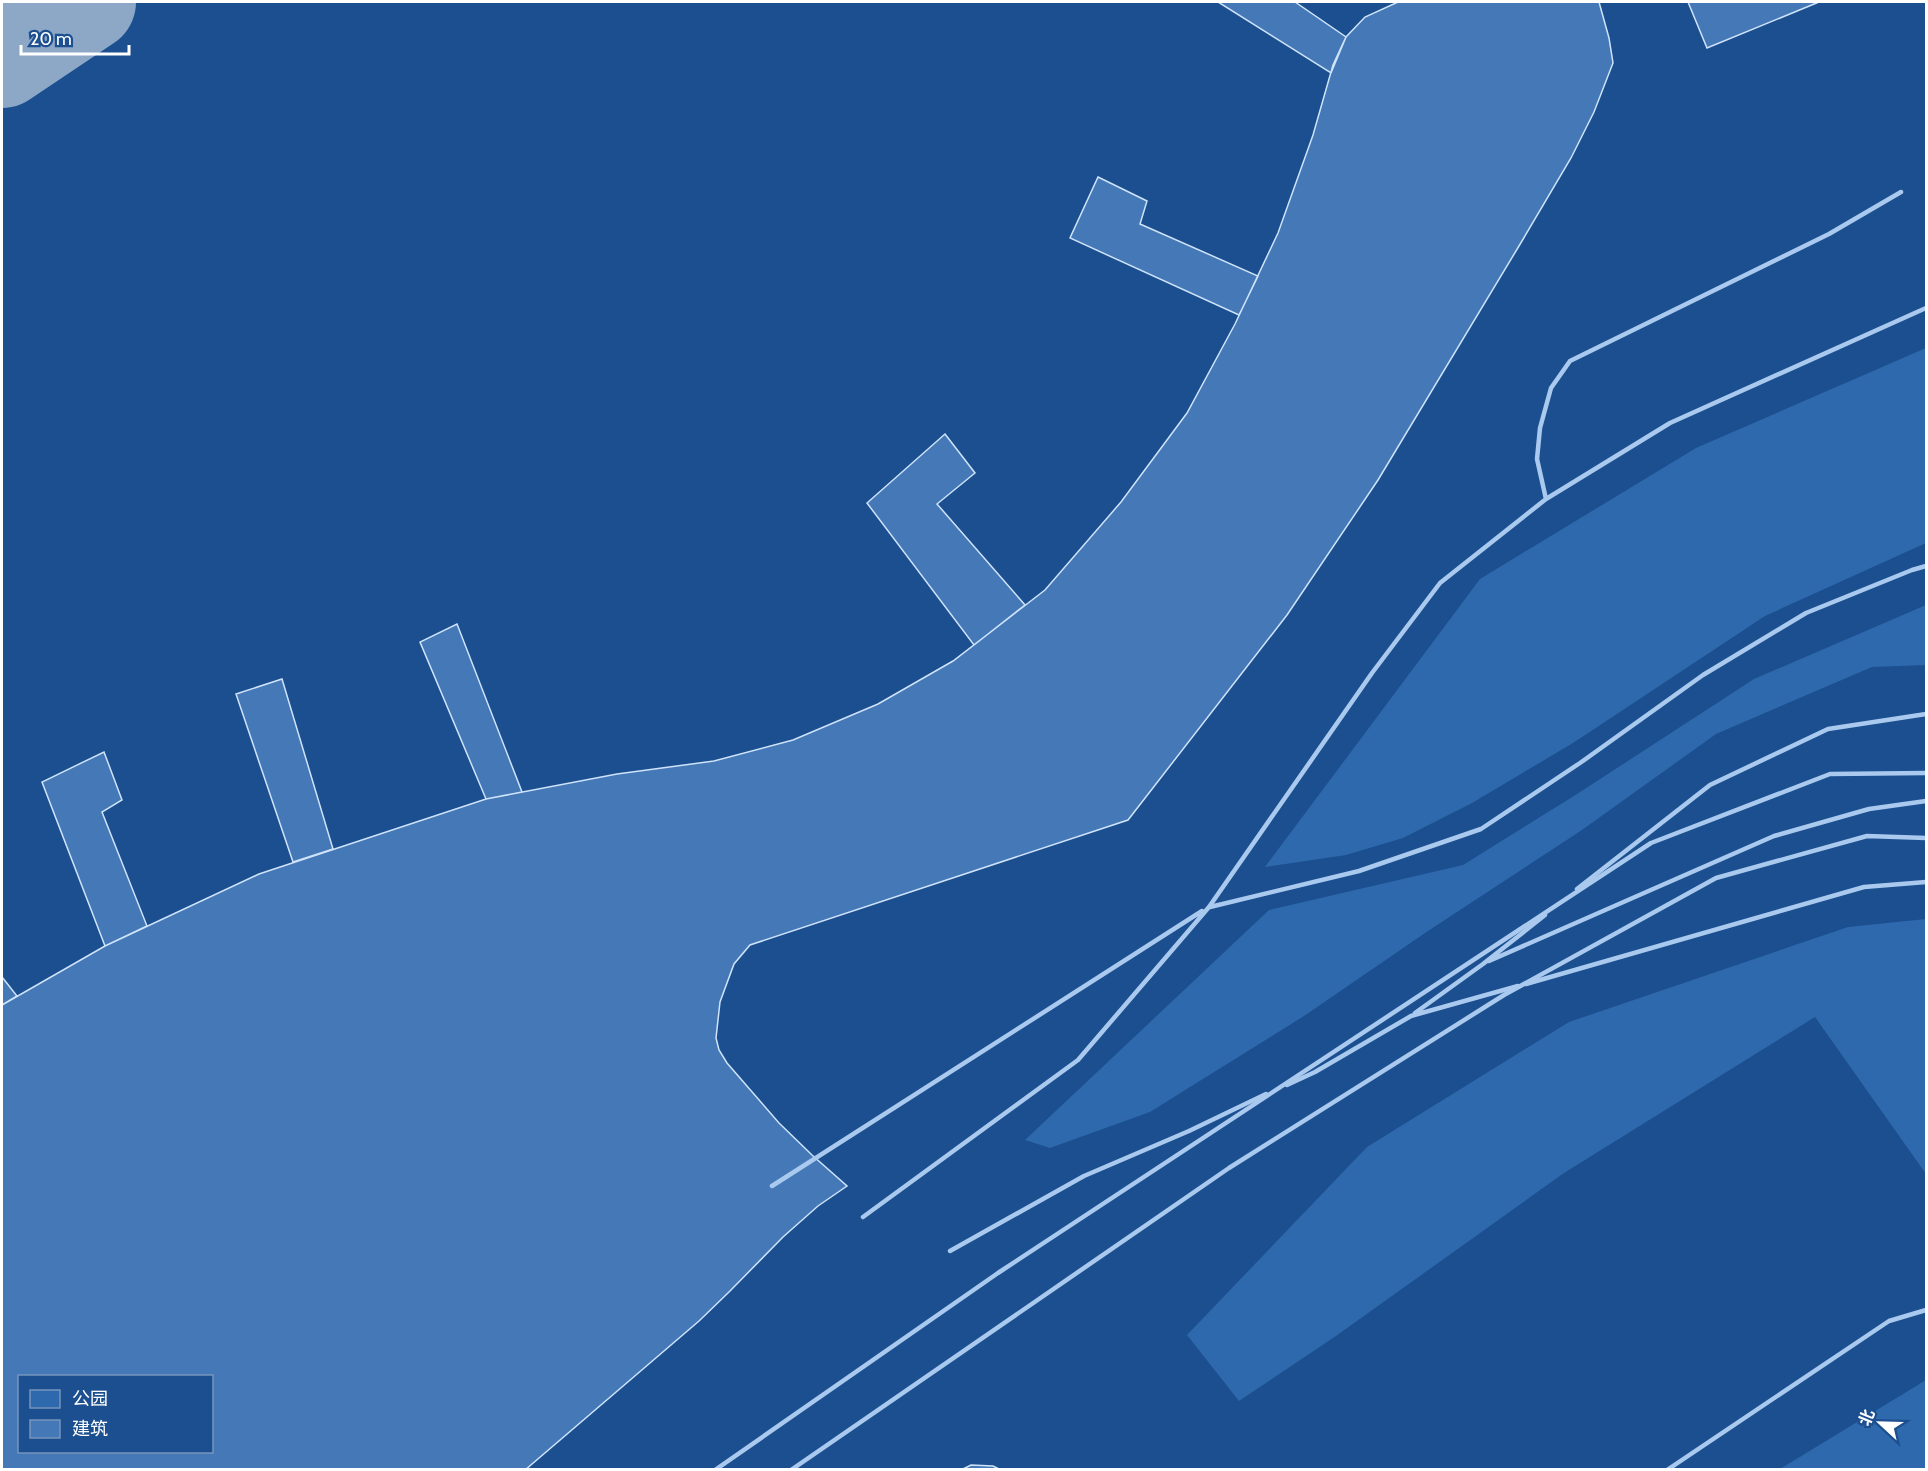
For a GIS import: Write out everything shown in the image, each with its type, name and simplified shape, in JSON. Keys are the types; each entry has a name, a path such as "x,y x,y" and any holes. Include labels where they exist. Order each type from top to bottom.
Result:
{"lane":[{"path":"1546,499 1538,459 1540,428 1551,388 1570,361 1828,234 1901,192"},
{"path":"863,1217 1078,1060 1209,908 1372,673 1440,583 1546,499 1670,423 1926,308"},
{"path":"772,1186 1209,908 1359,871 1481,829 1580,763 1702,675 1787,624 1806,613 1926,566"},
{"path":"950,1251 1084,1176 1189,1131 1315,1072 1411,1016 1483,964 1710,784 1828,729 1926,714"},
{"path":"715,1470 998,1273 1651,843 1830,774 1926,773"},
{"path":"1483,964 1774,836 1869,809 1926,801"},
{"path":"791,1470 1229,1168 1504,995 1716,878 1867,836 1926,838"},
{"path":"1411,1016 1864,886 1926,882"},
{"path":"1667,1470 1889,1322 1926,1310"}],"green space":[{"path":"1926,348 1926,543 1765,616 1573,743 1472,803 1403,838 1346,855 1265,867 1480,579 1696,448"},
{"path":"1926,605 1926,665 1872,667 1716,734 1582,830 1304,1016 1150,1112 1050,1148 1025,1140 1269,910 1463,865 1754,679"},
{"path":"1926,919 1926,1174 1815,1017 1564,1173 1336,1336 1239,1401 1187,1335 1367,1147 1569,1022 1848,927"},
{"path":"1926,1380 1926,1469 1780,1469"}],"building":[{"path":"1218,2 1295,2 1346,37 1331,73"},
{"path":"1398,2 1599,2 1613,63 1594,112 1571,158 1378,480 1287,615 1128,820 750,945 734,964 720,1002 716,1038 719,1050 727,1063 779,1123 847,1186 818,1206 783,1237 699,1321 525,1470 2,1470 2,1005 105,946 259,874 486,799 617,774 714,761 793,740 878,704 953,661 1045,590 1121,502 1187,413 1235,324 1278,233 1313,135 1333,65 1346,37 1365,17"},
{"path":"1688,2 1819,2 1707,48"},
{"path":"1098,177 1147,201 1140,224 1258,276 1239,315 1070,238"},
{"path":"945,434 975,473 937,504 1025,605 974,645 867,503"},
{"path":"457,624 522,792 486,799 420,642"},
{"path":"282,679 333,849 293,862 236,694"},
{"path":"104,752 122,800 102,812 147,926 105,946 42,782"},
{"path":"2,977 17,996 2,1005"},
{"path":"971,1465 993,1466 1001,1470 961,1470"}],"taxiway":[{"path":"2,59 87,2"}]}
